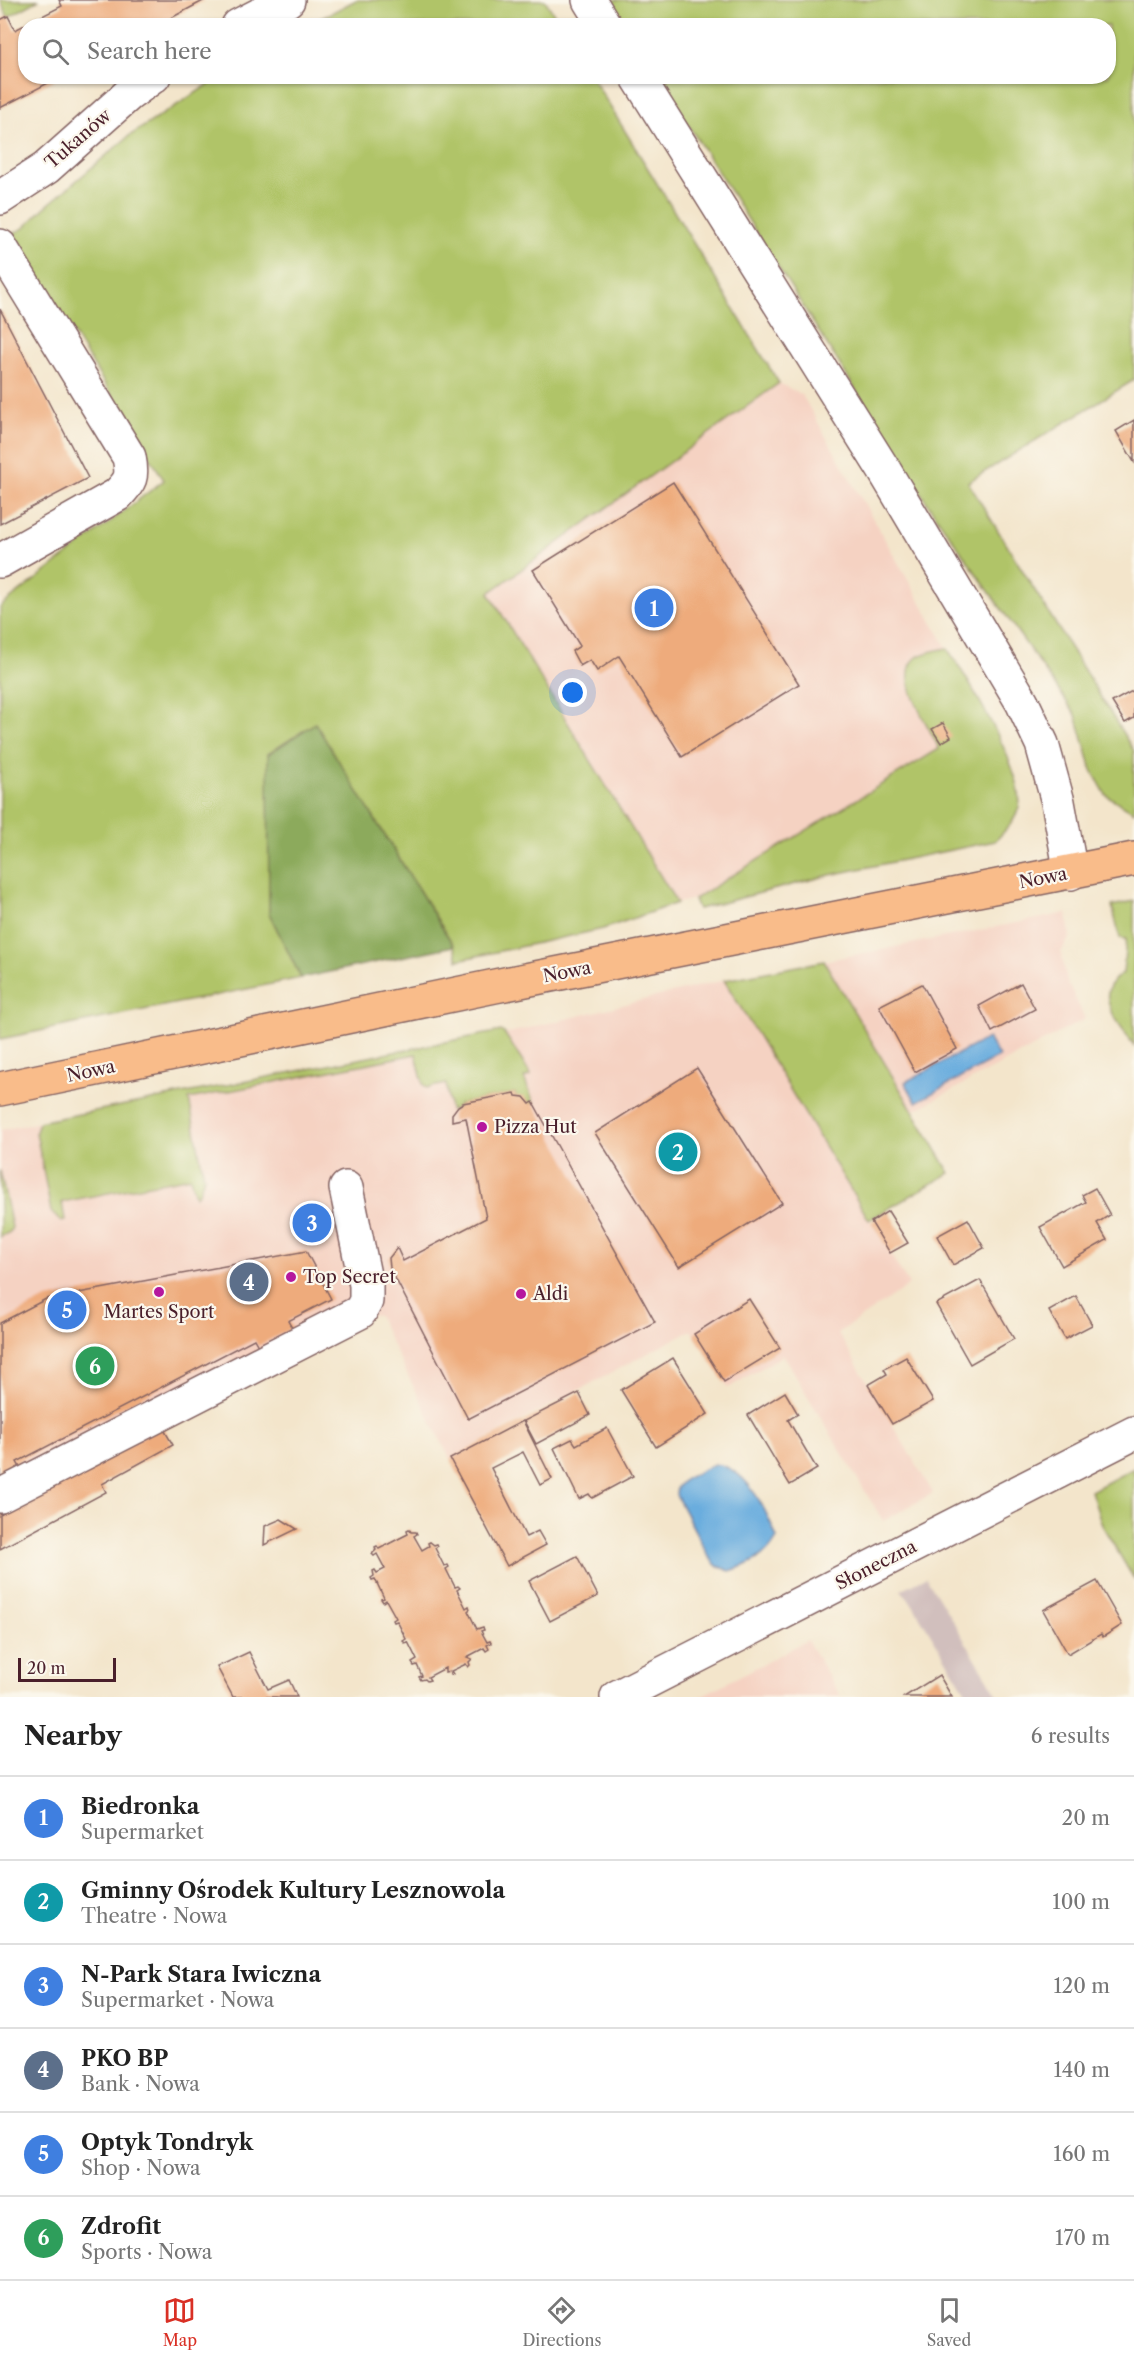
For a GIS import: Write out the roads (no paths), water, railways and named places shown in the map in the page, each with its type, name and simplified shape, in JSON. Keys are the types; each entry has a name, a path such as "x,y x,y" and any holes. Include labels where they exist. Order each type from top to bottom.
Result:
{"main road":[{"name":"Nowa","path":"0,1089 495,986 1134,859"}],"street":[{"path":"253,18 288,0"},
{"path":"589,0 600,18"},
{"name":"Tukanów","path":"0,198 46,168 143,84"},
{"path":"642,84 884,470 1022,702 1042,744 1058,802 1071,873"},
{"path":"0,246 129,457 132,472 128,483 117,495 0,561"},
{"path":"0,1496 360,1312 366,1300 366,1284 346,1188"},
{"name":"Słoneczna","path":"617,1697 652,1689 1134,1433"}],"water":[{"path":"988,1038 999,1057 916,1102 905,1082"},
{"path":"714,1464 726,1467 746,1481 761,1503 777,1538 773,1545 757,1559 730,1571 717,1566 709,1557 676,1495 677,1487 685,1479"}],"place":[{"name":"Biedronka","path":"654,608"},
{"name":"Pizza Hut","path":"482,1127"},
{"name":"Gminny Ośrodek Kultury Lesznowola","path":"678,1152"},
{"name":"N-Park Stara Iwiczna","path":"312,1223"},
{"name":"Top Secret","path":"291,1277"},
{"name":"PKO BP","path":"249,1282"},
{"name":"Martes Sport","path":"159,1292"},
{"name":"Aldi","path":"521,1294"},
{"name":"Optyk Tondryk","path":"67,1310"},
{"name":"Zdrofit","path":"95,1366"}]}
